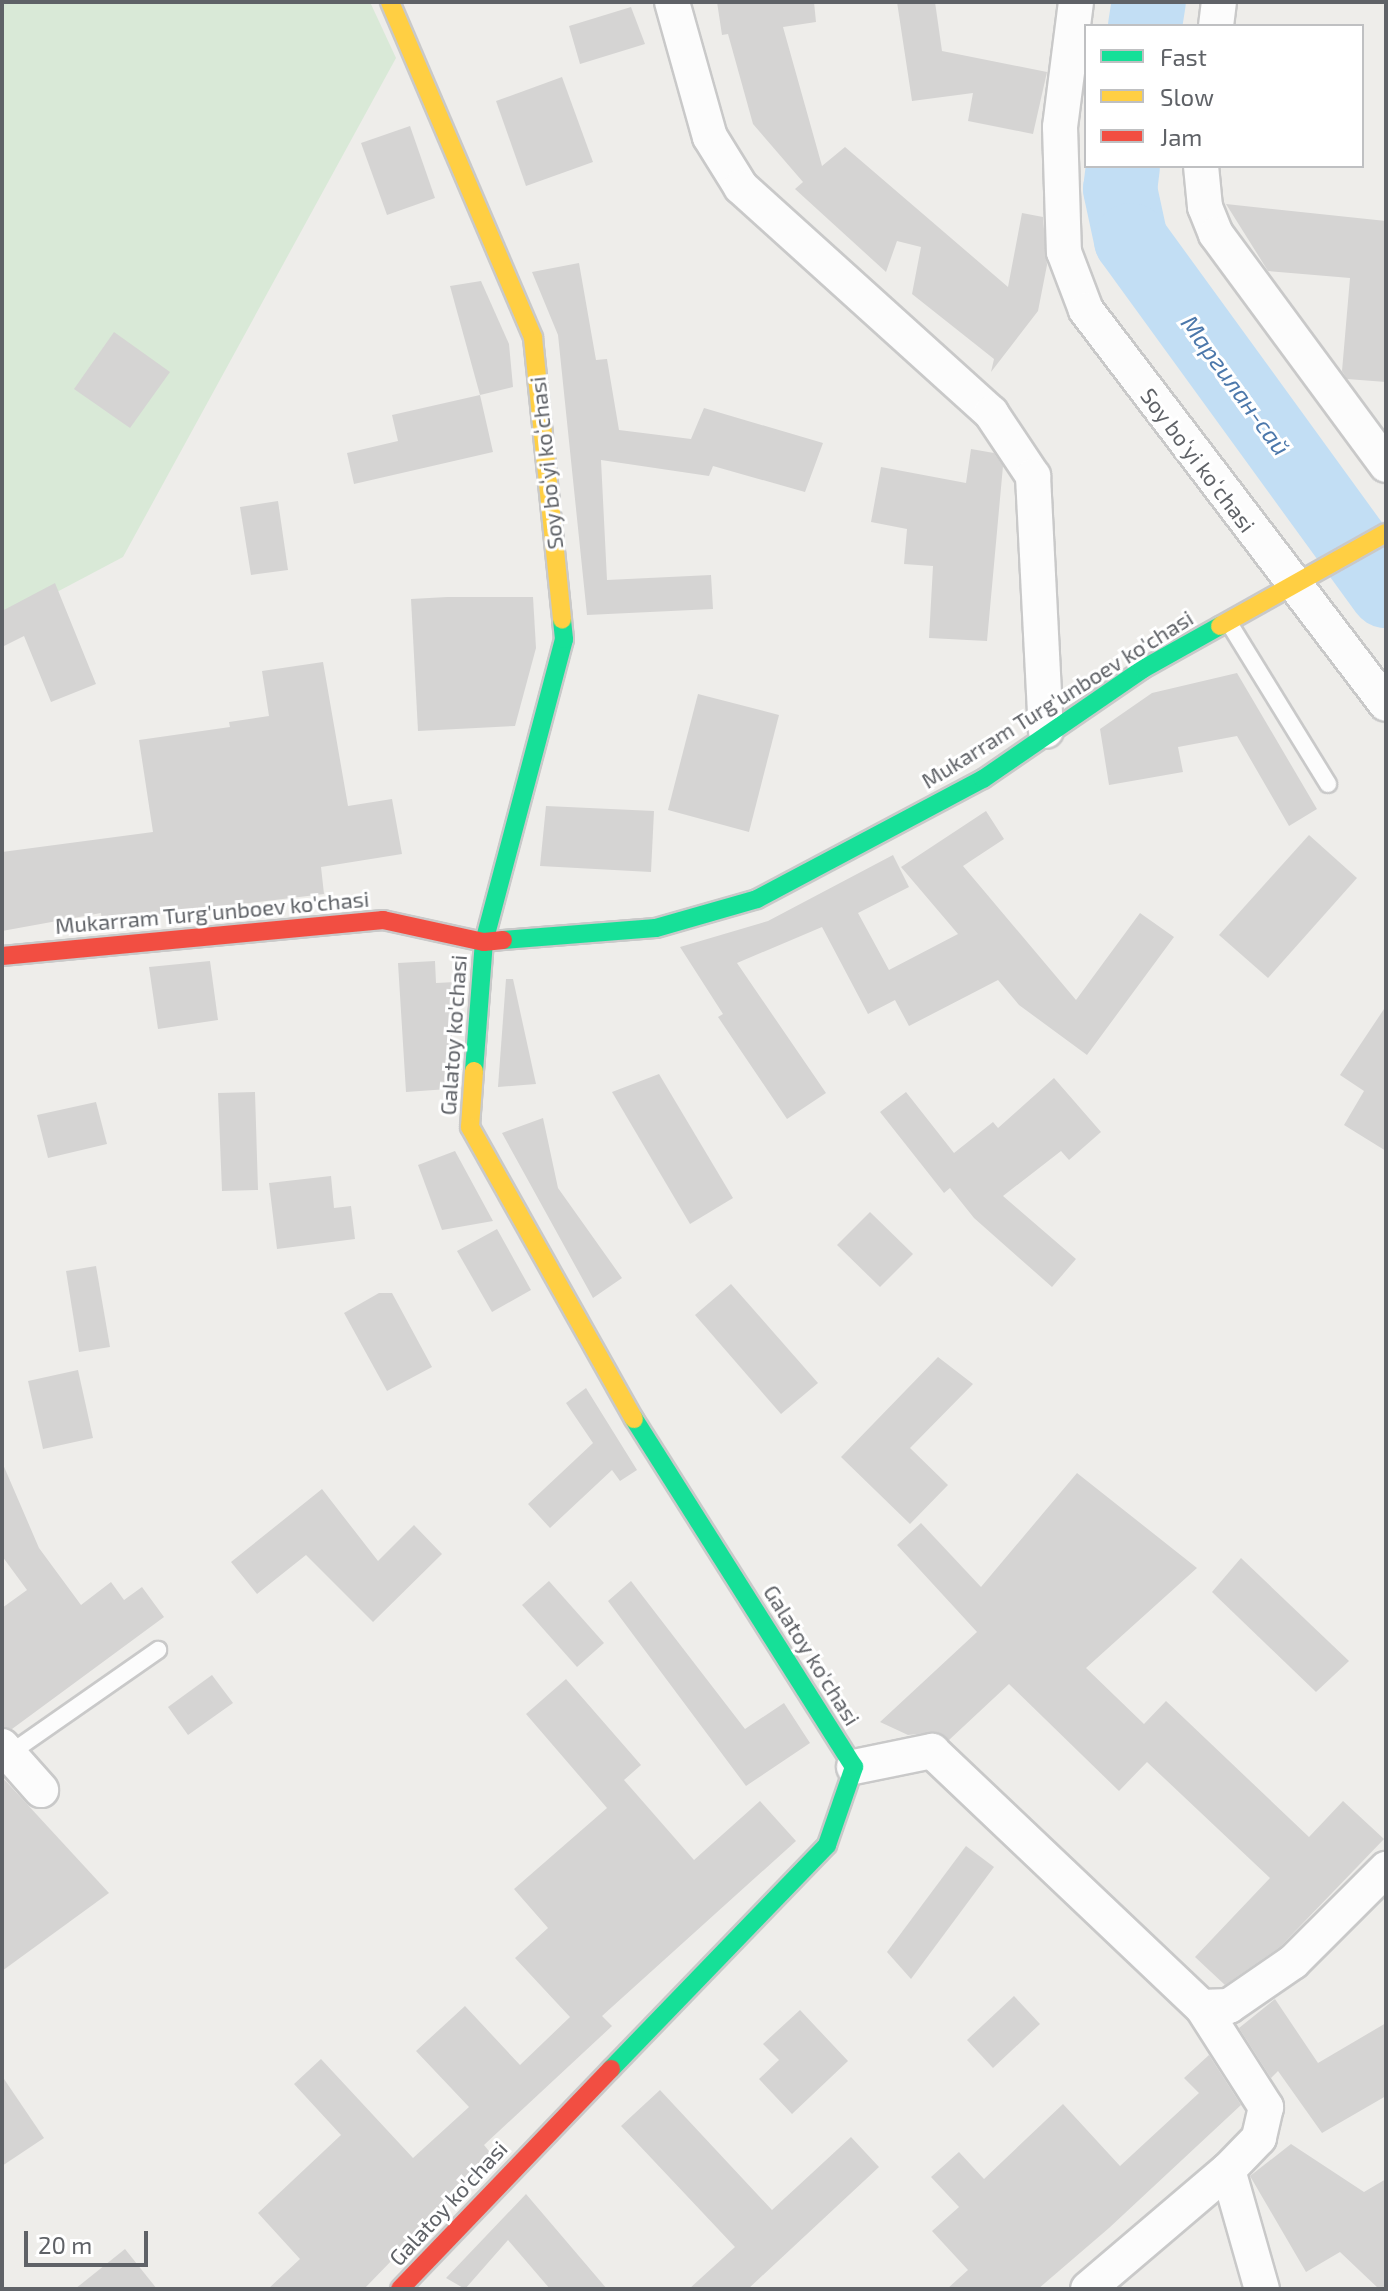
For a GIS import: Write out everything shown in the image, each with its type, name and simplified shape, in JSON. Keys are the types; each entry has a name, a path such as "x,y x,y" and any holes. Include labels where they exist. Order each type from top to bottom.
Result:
{"street":[{"name":"Soy boʻyi koʻchasi","path":"390,2 533,338 564,639 484,942"},
{"path":"672,2 710,137 741,187 991,413 1033,476 1046,731"},
{"name":"Soy boʻyi koʻchasi","path":"1076,2 1060,127 1064,252 1086,310 1386,704"},
{"path":"1216,24 1219,2"},
{"path":"1201,168 1205,207 1216,234 1386,465"},
{"name":"Mukarram Turg'unboev ko'chasi","path":"2,956 383,920 484,942 656,928 757,899 983,779 1046,731 1293,584 1386,533"},
{"name":"Galatoy ko'chasi","path":"400,2289 827,1845 854,1767 600,1364 470,1127 484,942"},
{"path":"6,1750 41,1790"},
{"path":"854,1767 932,1751 1202,2007 1266,2107 1259,2138 1228,2170 1088,2289"},
{"path":"1202,2007 1229,2006 1293,1962 1386,1869"},
{"path":"1228,2170 1262,2289"}],"lane":[{"path":"1228,622 1328,784"},
{"path":"6,1750 158,1650"}],"green space":[{"path":"2,2 370,2 396,58 123,557 2,621"}],"building":[{"path":"717,2 814,2 816,22 783,27 822,166 845,147 1008,287 1022,213 1043,217 1047,265 1038,311 991,372 994,359 912,294 921,247 897,241 886,272 795,189 803,182 753,124 728,34 722,35"},
{"path":"897,2 935,2 942,51 1047,72 1033,134 968,121 973,93 912,101"},
{"path":"631,7 645,44 580,64 569,26"},
{"path":"562,77 593,162 526,186 496,101"},
{"path":"410,126 435,198 387,215 361,143"},
{"path":"1226,204 1386,221 1386,382 1347,379 1342,371 1350,278 1268,271"},
{"path":"579,263 596,360 607,359 619,430 691,439 704,408 823,443 805,492 713,466 709,476 601,460 607,580 711,575 713,609 587,615 558,335 532,272"},
{"path":"481,281 509,344 513,387 480,395 450,286"},
{"path":"114,332 170,372 130,428 74,389"},
{"path":"480,395 493,452 354,484 347,453 398,441 392,415"},
{"path":"971,449 994,453 1003,466 987,641 929,638 933,566 904,564 907,529 871,522 881,467 966,483"},
{"path":"278,501 288,570 251,575 240,507"},
{"path":"55,583 96,684 51,702 24,636 2,647 2,611"},
{"path":"533,597 536,648 515,726 418,731 411,599"},
{"path":"323,662 348,806 392,799 402,854 321,867 324,894 102,921 101,913 2,931 2,852 153,832 139,740 230,727 229,722 269,716 262,671"},
{"path":"1237,673 1317,809 1289,826 1237,736 1178,747 1183,772 1109,785 1100,729 1152,693"},
{"path":"698,694 779,715 749,832 668,810"},
{"path":"546,806 654,811 651,872 540,866"},
{"path":"986,811 1004,839 963,866 1076,1000 1140,913 1174,937 1087,1055 1019,1005 998,980 909,1026 895,1000 868,1014 822,927 737,963 826,1093 787,1119 718,1017 723,1014 680,947 768,921 893,855 909,887 858,913 889,970 958,934 901,867"},
{"path":"1309,835 1357,878 1268,978 1219,935"},
{"path":"210,961 218,1020 158,1029 149,967"},
{"path":"435,961 436,983 456,982 448,1089 406,1092 398,963"},
{"path":"506,979 513,979 536,1084 498,1087"},
{"path":"1386,1006 1386,1151 1344,1125 1364,1091 1340,1075"},
{"path":"659,1074 733,1198 690,1224 612,1092"},
{"path":"1054,1078 1101,1132 1069,1160 1061,1151 1003,1196 1076,1259 1052,1287 974,1218 950,1188 944,1193 880,1112 906,1092 954,1153 993,1122 998,1128"},
{"path":"255,1092 258,1190 222,1191 218,1093"},
{"path":"96,1102 107,1144 48,1158 37,1115"},
{"path":"543,1118 558,1188 622,1278 593,1298 502,1133"},
{"path":"455,1151 493,1221 442,1230 418,1165"},
{"path":"331,1176 334,1208 351,1206 355,1239 277,1249 269,1183"},
{"path":"870,1212 913,1254 880,1287 837,1245"},
{"path":"497,1229 531,1290 492,1312 457,1251"},
{"path":"96,1266 110,1347 79,1352 66,1271"},
{"path":"731,1284 818,1383 781,1414 695,1315"},
{"path":"379,1293 392,1293 432,1367 387,1391 344,1313"},
{"path":"938,1357 973,1384 910,1448 948,1485 910,1524 841,1457"},
{"path":"78,1370 93,1438 43,1449 28,1381"},
{"path":"586,1388 637,1470 620,1481 612,1470 550,1528 528,1504 593,1443 566,1403"},
{"path":"2,1462 39,1548 81,1605 111,1582 124,1600 142,1587 164,1617 12,1729 2,1727 2,1608 27,1590 2,1556"},
{"path":"1077,1473 1197,1568 1086,1668 1144,1724 1166,1701 1309,1837 1343,1801 1384,1839 1280,1947 1225,1985 1195,1957 1270,1878 1147,1762 1119,1791 1009,1684 949,1740 937,1732 908,1735 880,1722 977,1632 897,1545 921,1523 981,1587"},
{"path":"322,1489 378,1561 414,1525 442,1554 373,1622 306,1555 257,1594 231,1562"},
{"path":"1241,1558 1349,1661 1316,1692 1212,1592"},
{"path":"549,1581 604,1643 577,1667 522,1605"},
{"path":"631,1581 745,1729 784,1703 810,1743 746,1786 608,1601"},
{"path":"212,1675 233,1703 188,1735 168,1707"},
{"path":"566,1679 641,1765 624,1780 694,1860 760,1801 796,1841 602,2016 612,2026 484,2145 493,2156 364,2289 268,2289 300,2259 258,2213 341,2135 294,2084 321,2059 413,2158 469,2107 416,2051 465,2006 520,2065 570,2017 515,1958 548,1928 514,1889 607,1808 526,1714"},
{"path":"2,1777 109,1893 2,1971"},
{"path":"966,1846 994,1867 911,1979 887,1952"},
{"path":"1014,1996 1040,2024 993,2068 967,2040"},
{"path":"1275,1999 1318,2063 1386,2023 1386,2096 1322,2133 1278,2071 1271,2078 1239,2028"},
{"path":"800,2010 848,2061 792,2114 759,2079 779,2060 763,2044"},
{"path":"1209,2055 1241,2105 1109,2228 1038,2289 947,2289 968,2270 932,2231 959,2207 931,2177 959,2152 984,2179 1063,2104 1120,2166 1199,2093 1184,2078"},
{"path":"2,2076 44,2138 2,2166"},
{"path":"660,2090 772,2210 851,2137 879,2167 748,2289 689,2289 735,2247 621,2126"},
{"path":"1291,2144 1364,2192 1386,2179 1386,2289 1379,2289 1340,2252 1306,2272 1250,2176"},
{"path":"526,2194 607,2289 550,2289 508,2240 465,2289 446,2278"},
{"path":"125,2249 157,2289 75,2289"}],"waterway":[{"name":"Маргилан-сай","path":"1145,24 1149,2"},
{"name":"Маргилан-сай","path":"1123,168 1120,189 1131,240 1386,591"}],"traffic: fast":[{"path":"474,1071 484,942 564,639 562,620"},
{"path":"503,940 656,928 757,899 983,779 1143,669 1220,626"},
{"path":"611,2069 827,1845 854,1767 634,1419"}],"traffic: slow":[{"path":"390,2 533,338 562,620"},
{"path":"1220,626 1386,533"},
{"path":"474,1071 470,1127 634,1419"}],"traffic: jam":[{"path":"2,956 383,920 484,942 503,940"},
{"path":"400,2289 611,2069"}]}
